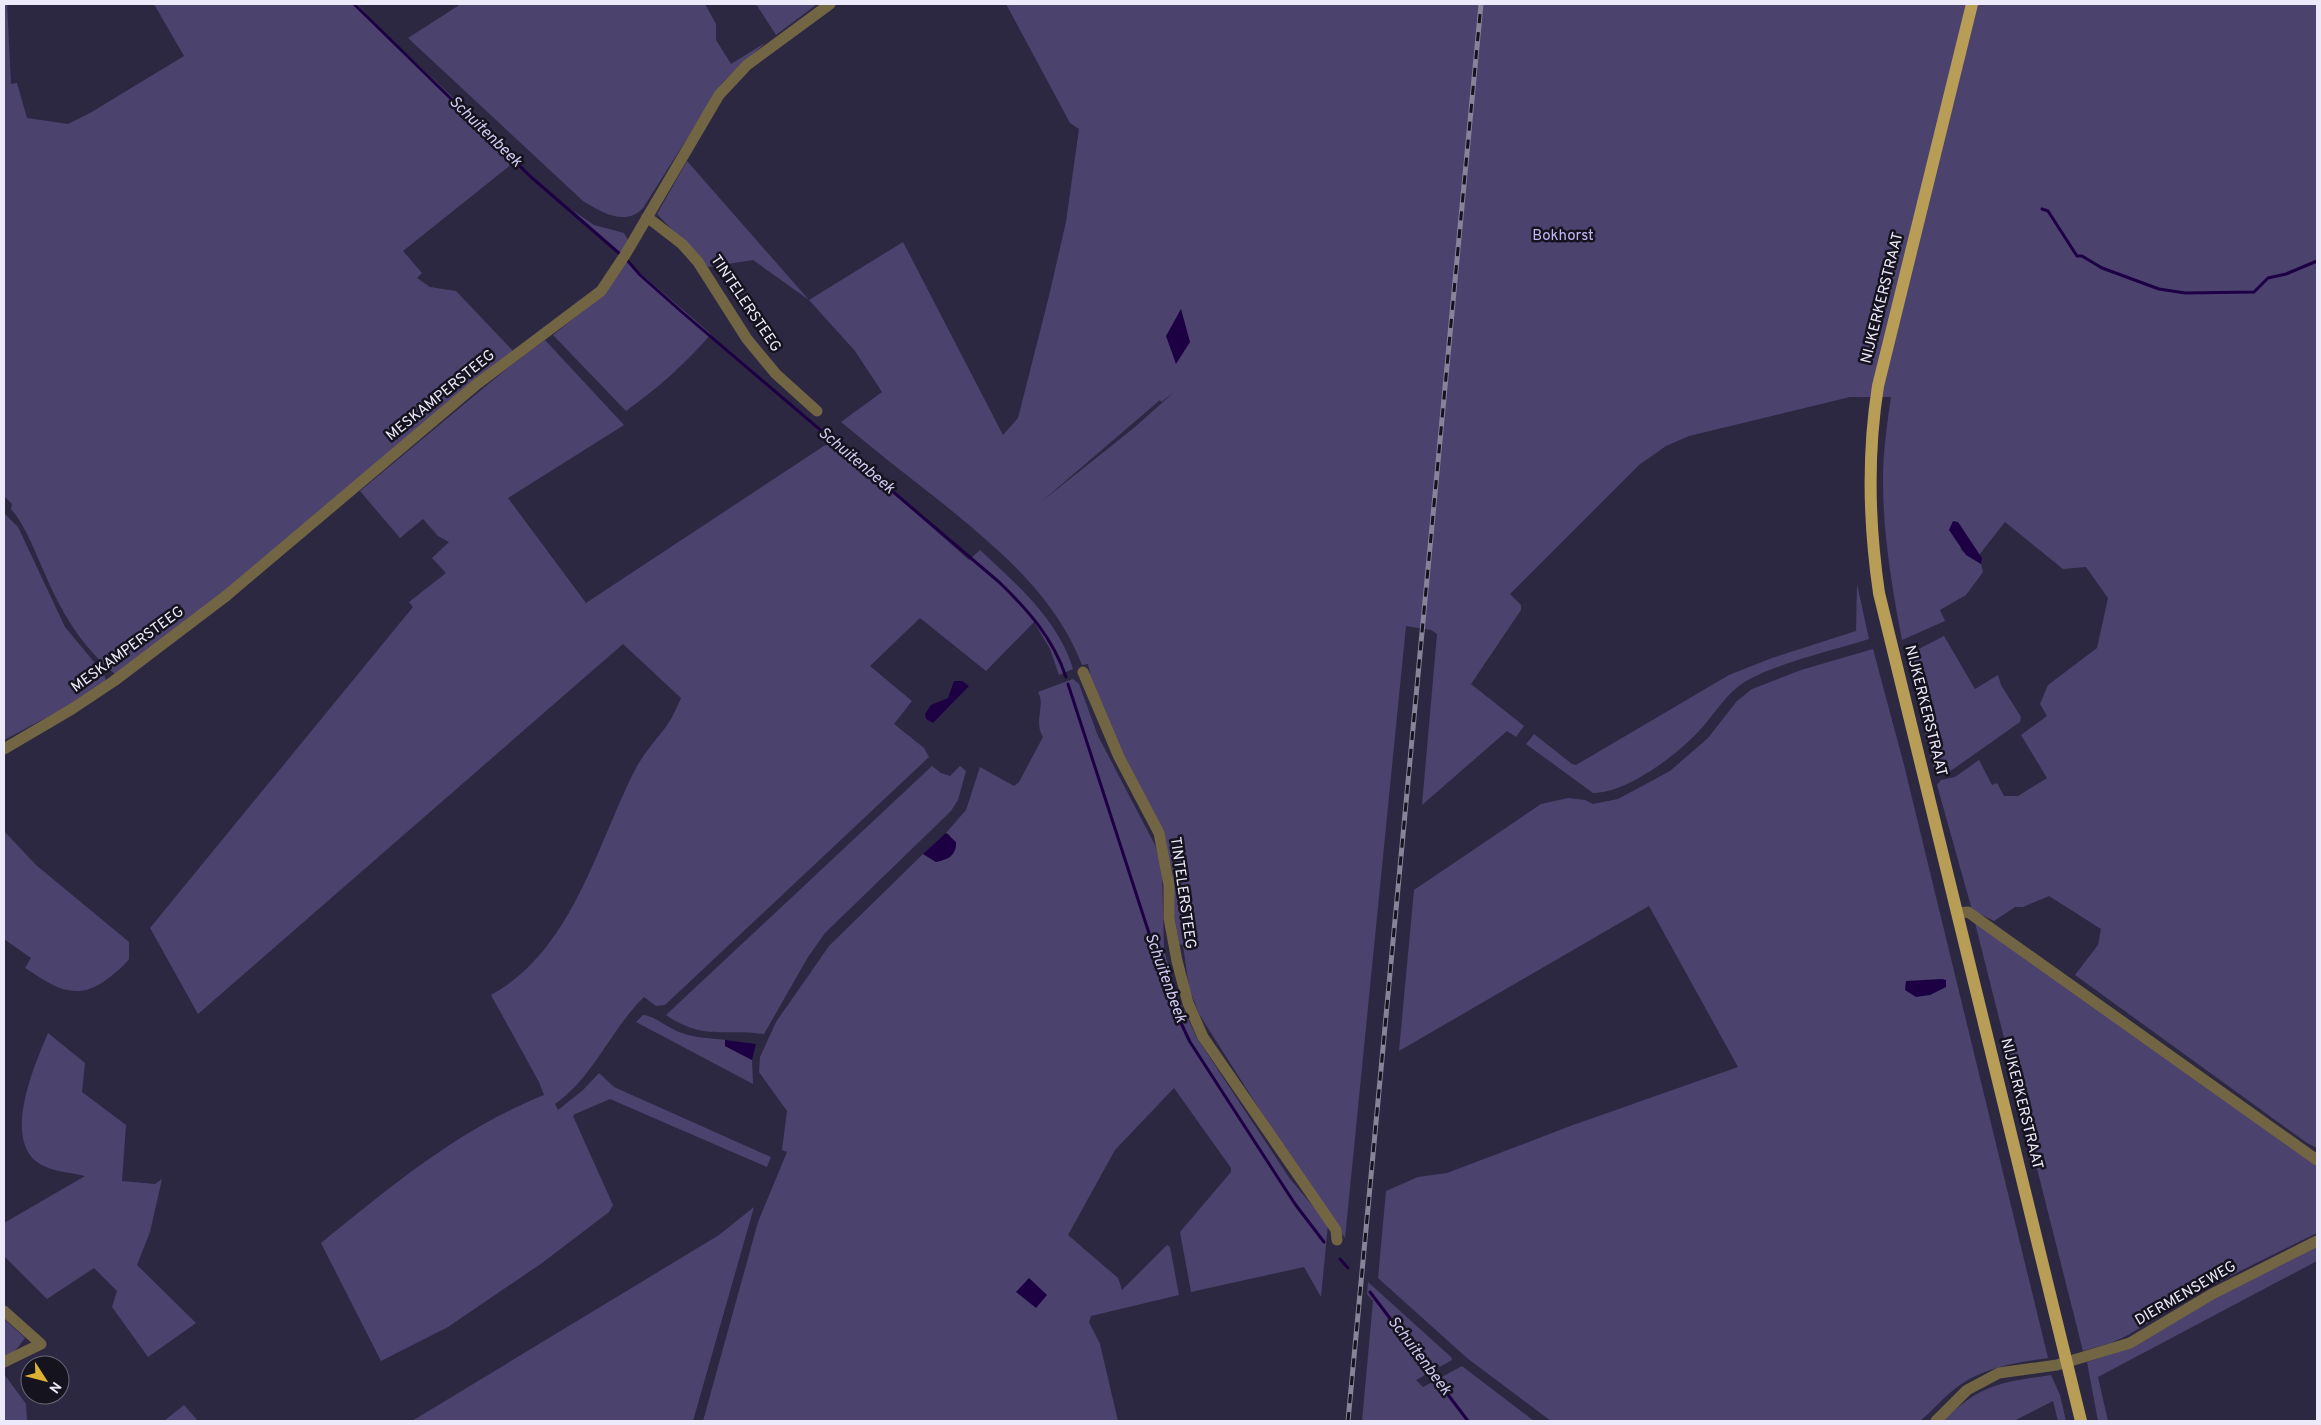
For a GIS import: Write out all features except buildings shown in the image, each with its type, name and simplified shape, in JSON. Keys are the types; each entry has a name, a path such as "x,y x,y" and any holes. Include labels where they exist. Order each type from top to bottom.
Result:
{"main road":[{"name":"NIJKERKERSTRAAT","path":"1972,4 1878,386 1873,414 1870,491 1879,593 2081,1421"}],"street":[{"name":"MESKAMPERSTEEG","path":"4,749 72,709 114,681 219,602 477,384 601,291 719,95 747,65 830,4"},
{"name":"TINTELERSTEEG","path":"647,217 682,244 698,262 758,353 776,374 817,411"},
{"name":"TINTELERSTEEG","path":"1082,672 1119,757 1159,833 1169,885 1169,918 1177,961 1192,1012 1203,1037 1336,1230 1337,1240"},
{"path":"1958,913 1968,912 2291,1144 2317,1160"},
{"name":"DIERMENSEWEG","path":"1936,1421 1967,1390 1999,1373 2067,1363 2135,1341 2218,1291 2317,1241"},
{"path":"4,1311 41,1344 4,1362"}],"green space":[{"path":"4,4 7,4 11,84 17,83 27,118 68,124 90,113 184,56 154,4 357,4 389,37 518,159 403,251 422,273 417,278 430,287 456,291 513,351 230,587 115,674 92,652 65,615 26,532 11,509 12,504 4,496"},
{"path":"461,4 705,4 716,24 716,40 731,64 765,43 722,83 643,208 636,214 629,216 613,216 583,201 408,38"},
{"path":"756,4 817,4 776,35"},
{"name":"Bokhorst","path":"1006,4 2317,4 2317,1148 2307,1143 2075,975 2098,945 2101,929 2049,896 2023,907 2015,907 1994,921 1972,910 1937,785 1941,780 1955,777 1979,760 1992,785 1997,783 2004,796 2018,796 2047,778 2021,735 2047,716 2040,704 2048,685 2097,648 2108,598 2086,567 2063,569 2005,522 1979,555 1958,522 1961,550 1981,564 1983,572 1966,595 1940,610 1945,621 1902,640 1889,561 1883,500 1884,459 1891,397 1850,397 1689,436 1666,446 1639,465 1510,594 1521,605 1521,610 1471,684 1524,726 1516,737 1507,731 1422,805 1437,634 1431,630 1406,626 1345,1238 1310,1189 1199,1014 1189,988 1183,945 1179,944 1174,914 1173,872 1164,840 1118,747 1087,677 1090,673 1088,664 1082,665 1070,639 1056,616 1021,572 958,516 841,422 882,392 855,351 809,300 903,242 1003,435 1018,418 1066,222 1079,129 1070,123","holes":["1173,393 1135,427 1041,502 1160,400 1161,402"]},
{"path":"687,161 809,300 753,260 708,267 657,214"},
{"path":"572,210 594,225 624,233 628,240 622,254"},
{"path":"626,261 711,334 671,375 626,411 553,335 604,294"},
{"path":"545,340 624,425 508,498 586,603 833,440 969,560 980,550 1008,576 1046,618 1066,651 1073,669 1059,675 1050,649 1034,622 986,671 920,618 870,666 912,701 894,724 924,748 929,757 665,1005 656,1006 644,997 632,1010 580,1081 555,1104 558,1110 583,1090 599,1073 614,1087 771,1157 767,1167 610,1099 575,1114 573,1116 613,1205 609,1212 542,1263 448,1327 381,1361 321,1243 427,1160 483,1124 544,1095 539,1082 491,995 519,976 543,952 562,924 579,894 636,768 667,725 681,698 623,644 198,1014 150,928 413,607 409,602 446,573 432,558 449,542 438,536 423,519 400,538 360,491 510,366"},
{"path":"4,513 18,527 65,627 104,674 106,681 70,705 4,740"},
{"path":"1857,584 1869,639 1774,668 1746,681 1727,698 1690,741 1665,761 1636,780 1621,787 1593,793 1526,744 1534,734 1572,764 1576,765 1729,675 1772,658 1856,631"},
{"path":"1944,636 1975,689 1998,675 2001,685 2021,717 2020,722 1952,770 1943,774 1934,771 1907,655"},
{"path":"1873,649 1904,765 2048,1358 1997,1368 1973,1377 1951,1392 1920,1421 1551,1421 1467,1358 1378,1278 1386,1191 1418,1177 1447,1173 1573,1125 1738,1067 1649,906 1399,1051 1414,890 1541,804 1568,798 1585,800 1593,804 1618,799 1670,771 1708,738 1737,701 1752,689 1801,670"},
{"path":"1073,679 1079,684 1098,736 1155,845 1162,870 1164,950 1176,993 1197,1038 1290,1179 1328,1224 1321,1297 1304,1267 1191,1292 1180,1232 1231,1172 1231,1168 1174,1088 1115,1150 1068,1235 1118,1278 1122,1290 1167,1245 1170,1247 1179,1295 1091,1316 1089,1322 1100,1344 1118,1421 703,1421 758,1222 787,1152 782,1150 787,1111 759,1072 760,1057 776,1022 829,946 923,854 936,862 949,858 954,852 950,835 946,833 966,810 980,767 1014,786 1019,782 1043,737 1039,725 1041,703 1038,692"},
{"path":"932,766 941,773 950,776 960,766 966,771 958,800 951,811 825,933 808,957 764,1034 703,1031 679,1023 666,1015"},
{"path":"4,831 36,865 129,942 129,959 121,968 95,987 74,991 45,981 25,968 31,958 4,939"},
{"path":"1974,919 2317,1163 2317,1233 2204,1289 2128,1335 2111,1343 2083,1351"},
{"path":"643,1015 687,1035 725,1040 725,1046 752,1060 753,1084 636,1022"},
{"path":"48,1033 85,1063 82,1092 126,1125 122,1181 155,1184 162,1179 150,1232 137,1265 196,1323 148,1357 112,1307 117,1291 94,1268 47,1299 4,1256 4,1223 85,1176 54,1170 37,1162 27,1150 23,1135 22,1118 25,1099"},
{"path":"754,1207 693,1421 412,1421 719,1235"},
{"path":"2317,1244 2317,1261 2098,1377 2108,1421 2098,1421 2087,1362 2114,1353 2219,1293"},
{"path":"1368,1282 1451,1357 1452,1360 1416,1380 1423,1387 1462,1366 1534,1421 1362,1421 1373,1301 1367,1294"},
{"path":"4,1319 25,1338 11,1356 4,1359"},
{"path":"4,1374 20,1396 20,1405 26,1405 27,1421 4,1421"},
{"path":"2051,1375 2060,1395 2066,1421 2058,1421 2053,1401 2014,1421 1944,1421 1969,1399 1981,1392 2005,1383"},
{"path":"184,1405 198,1421 164,1421"}],"shaded area":[{"path":"1181,309 1190,342 1176,364 1166,336"},
{"path":"1953,521 1958,522 1982,558 1981,564 1966,555 1949,530"},
{"path":"954,681 962,681 969,686 933,723 926,719 925,714 931,705 948,698"},
{"path":"946,833 956,842 955,850 951,856 936,862 923,854"},
{"path":"1946,980 1946,987 1930,995 1916,997 1905,990 1906,981"},
{"path":"725,1040 756,1044 752,1060 725,1046"},
{"path":"1029,1278 1047,1295 1036,1308 1016,1292"}],"waterway":[{"name":"Schuitenbeek","path":"354,4 531,177 621,255"},
{"path":"2042,209 2048,211 2077,256 2082,256 2102,268 2159,289 2185,293 2254,292 2268,278 2286,274 2317,261"},
{"name":"Schuitenbeek","path":"627,260 640,275 683,313 999,582 1030,614 1047,637 1066,677"},
{"name":"Schuitenbeek","path":"1068,684 1172,1004 1190,1042 1295,1204 1324,1242"},
{"name":"Schuitenbeek","path":"1340,1259 1348,1268"},
{"name":"Schuitenbeek","path":"1370,1292 1468,1421"}],"railway":[{"path":"1348,1421 1481,4"}]}
